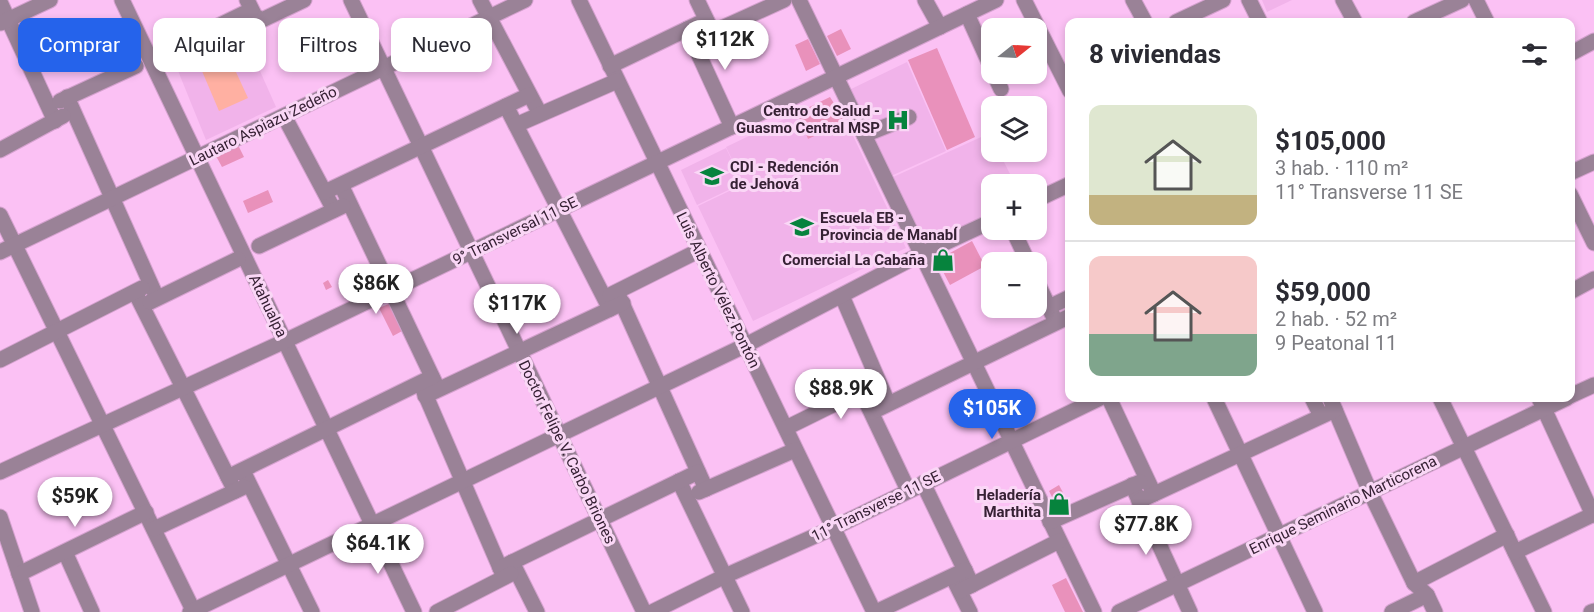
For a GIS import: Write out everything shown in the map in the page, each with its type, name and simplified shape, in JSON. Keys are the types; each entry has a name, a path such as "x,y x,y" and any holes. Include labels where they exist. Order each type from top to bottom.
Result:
{"street":[{"path":"4,22 50,0"},
{"name":"Atahualpa","path":"122,0 414,612"},
{"path":"236,18 253,10 304,0"},
{"name":"Doctor Felipe V. Carbo Briones","path":"351,0 644,612"},
{"path":"480,0 540,114"},
{"name":"Lautaro Aspiazu Zedeño","path":"0,252 525,0"},
{"name":"Luis Alberto Vélez Pontón","path":"579,0 744,346 875,612"},
{"path":"697,0 710,26"},
{"path":"610,66 710,26 784,0"},
{"path":"799,0 1094,612"},
{"path":"925,0 940,27"},
{"name":"9° Transversal 11 SE","path":"0,472 285,341 996,0"},
{"path":"1024,0 1065,82"},
{"path":"1133,0 1142,18"},
{"path":"1185,18 1223,0"},
{"path":"1249,0 1258,18"},
{"path":"1343,0 1353,18"},
{"path":"1423,18 1462,0"},
{"path":"1476,0 1485,18"},
{"path":"0,2 4,22 52,114"},
{"path":"967,14 981,45"},
{"path":"690,35 732,127"},
{"path":"1575,51 1594,41"},
{"path":"0,150 52,114 126,72"},
{"path":"516,124 617,81"},
{"path":"998,84 1000,89"},
{"path":"325,192 529,95"},
{"path":"70,104 157,298"},
{"path":"506,106 559,209 660,387 706,489"},
{"path":"284,116 334,210"},
{"path":"864,135 909,117"},
{"path":"1575,171 1594,162"},
{"path":"341,185 391,289 429,386 462,481 508,570 537,612"},
{"path":"1047,195 1065,186"},
{"path":"259,246 351,202"},
{"path":"1575,204 1594,243"},
{"path":"0,215 192,611 660,387 921,254 981,226"},
{"path":"154,529 231,484 246,478 327,429 429,386 519,352 699,251"},
{"path":"0,360 57,332 138,299 157,298 238,259"},
{"path":"1575,289 1594,279"},
{"path":"138,299 150,284"},
{"path":"872,412 973,363 1063,310 1047,292"},
{"path":"842,296 888,403"},
{"path":"138,299 231,484"},
{"path":"786,429 880,381"},
{"name":"Enrique Seminario Marticorena","path":"1575,394 1594,385"},
{"path":"861,391 908,490"},
{"name":"11° Transverse 11 SE","path":"652,612 725,576 833,528 1092,402"},
{"path":"1110,402 1154,494"},
{"path":"1217,402 1316,612"},
{"path":"1442,402 1544,612"},
{"path":"1515,552 1594,515 1590,498 1541,403"},
{"name":"Enrique Seminario Marticorena","path":"1119,612 1463,447 1541,403"},
{"path":"1139,501 1240,454 1329,408 1414,583 1427,595 1435,612"},
{"path":"688,497 795,450"},
{"path":"437,612 600,519 698,472"},
{"path":"246,478 312,612"},
{"path":"1050,522 1147,479"},
{"path":"680,481 742,612"},
{"path":"923,483 966,588 970,612"},
{"path":"1132,485 1190,612"},
{"path":"11,565 65,552 146,512"},
{"path":"0,517 11,565 32,612"},
{"path":"1414,583 1507,535"},
{"path":"966,588 1059,541"},
{"path":"65,552 92,612"},
{"path":"875,612 958,573"},
{"path":"1392,612 1427,595"}],"shaded area":[{"path":"1262,0 1292,0 1267,12"},
{"name":"Centro de Salud - Guasmo Central MSP","path":"907,62 946,151 891,176 849,90"},
{"path":"178,72 260,72 276,107 206,140"},
{"path":"202,72 236,72 248,98 219,111"},
{"name":"Escuela EB - Provincia de ManabÍ","path":"797,113 808,139 847,123 906,248 753,321 698,206 744,184 726,147"},
{"path":"981,137 981,162 1004,162 1010,174 981,174 981,218 924,245 891,178"},
{"name":"CDI - Redención de Jehová","path":"726,148 743,183 697,205 681,170"}],"building":[{"path":"841,29 851,49 837,56 827,36"},
{"path":"808,39 820,64 806,71 795,45"},
{"path":"937,48 975,137 947,150 908,60"},
{"path":"830,97 846,122 808,139 797,113"},
{"path":"238,145 244,157 222,167 216,156"},
{"path":"268,190 273,202 248,213 243,201"},
{"path":"972,241 981,258 981,268 950,285 937,260"},
{"path":"328,280 332,287 326,290 323,283"},
{"path":"391,303 404,330 393,336 379,308"},
{"path":"1059,485 1069,504 1058,509 1049,491"},
{"path":"1066,578 1083,612 1065,612 1052,585"}],"place":[{"name":"Centro de Salud - Guasmo Central MSP","path":"898,120"},
{"name":"CDI - Redención de Jehová","path":"712,176"},
{"name":"Escuela EB - Provincia de ManabÍ","path":"802,227"},
{"name":"Comercial La Cabaña","path":"943,260"},
{"name":"Heladería Marthita","path":"1059,504"}]}
